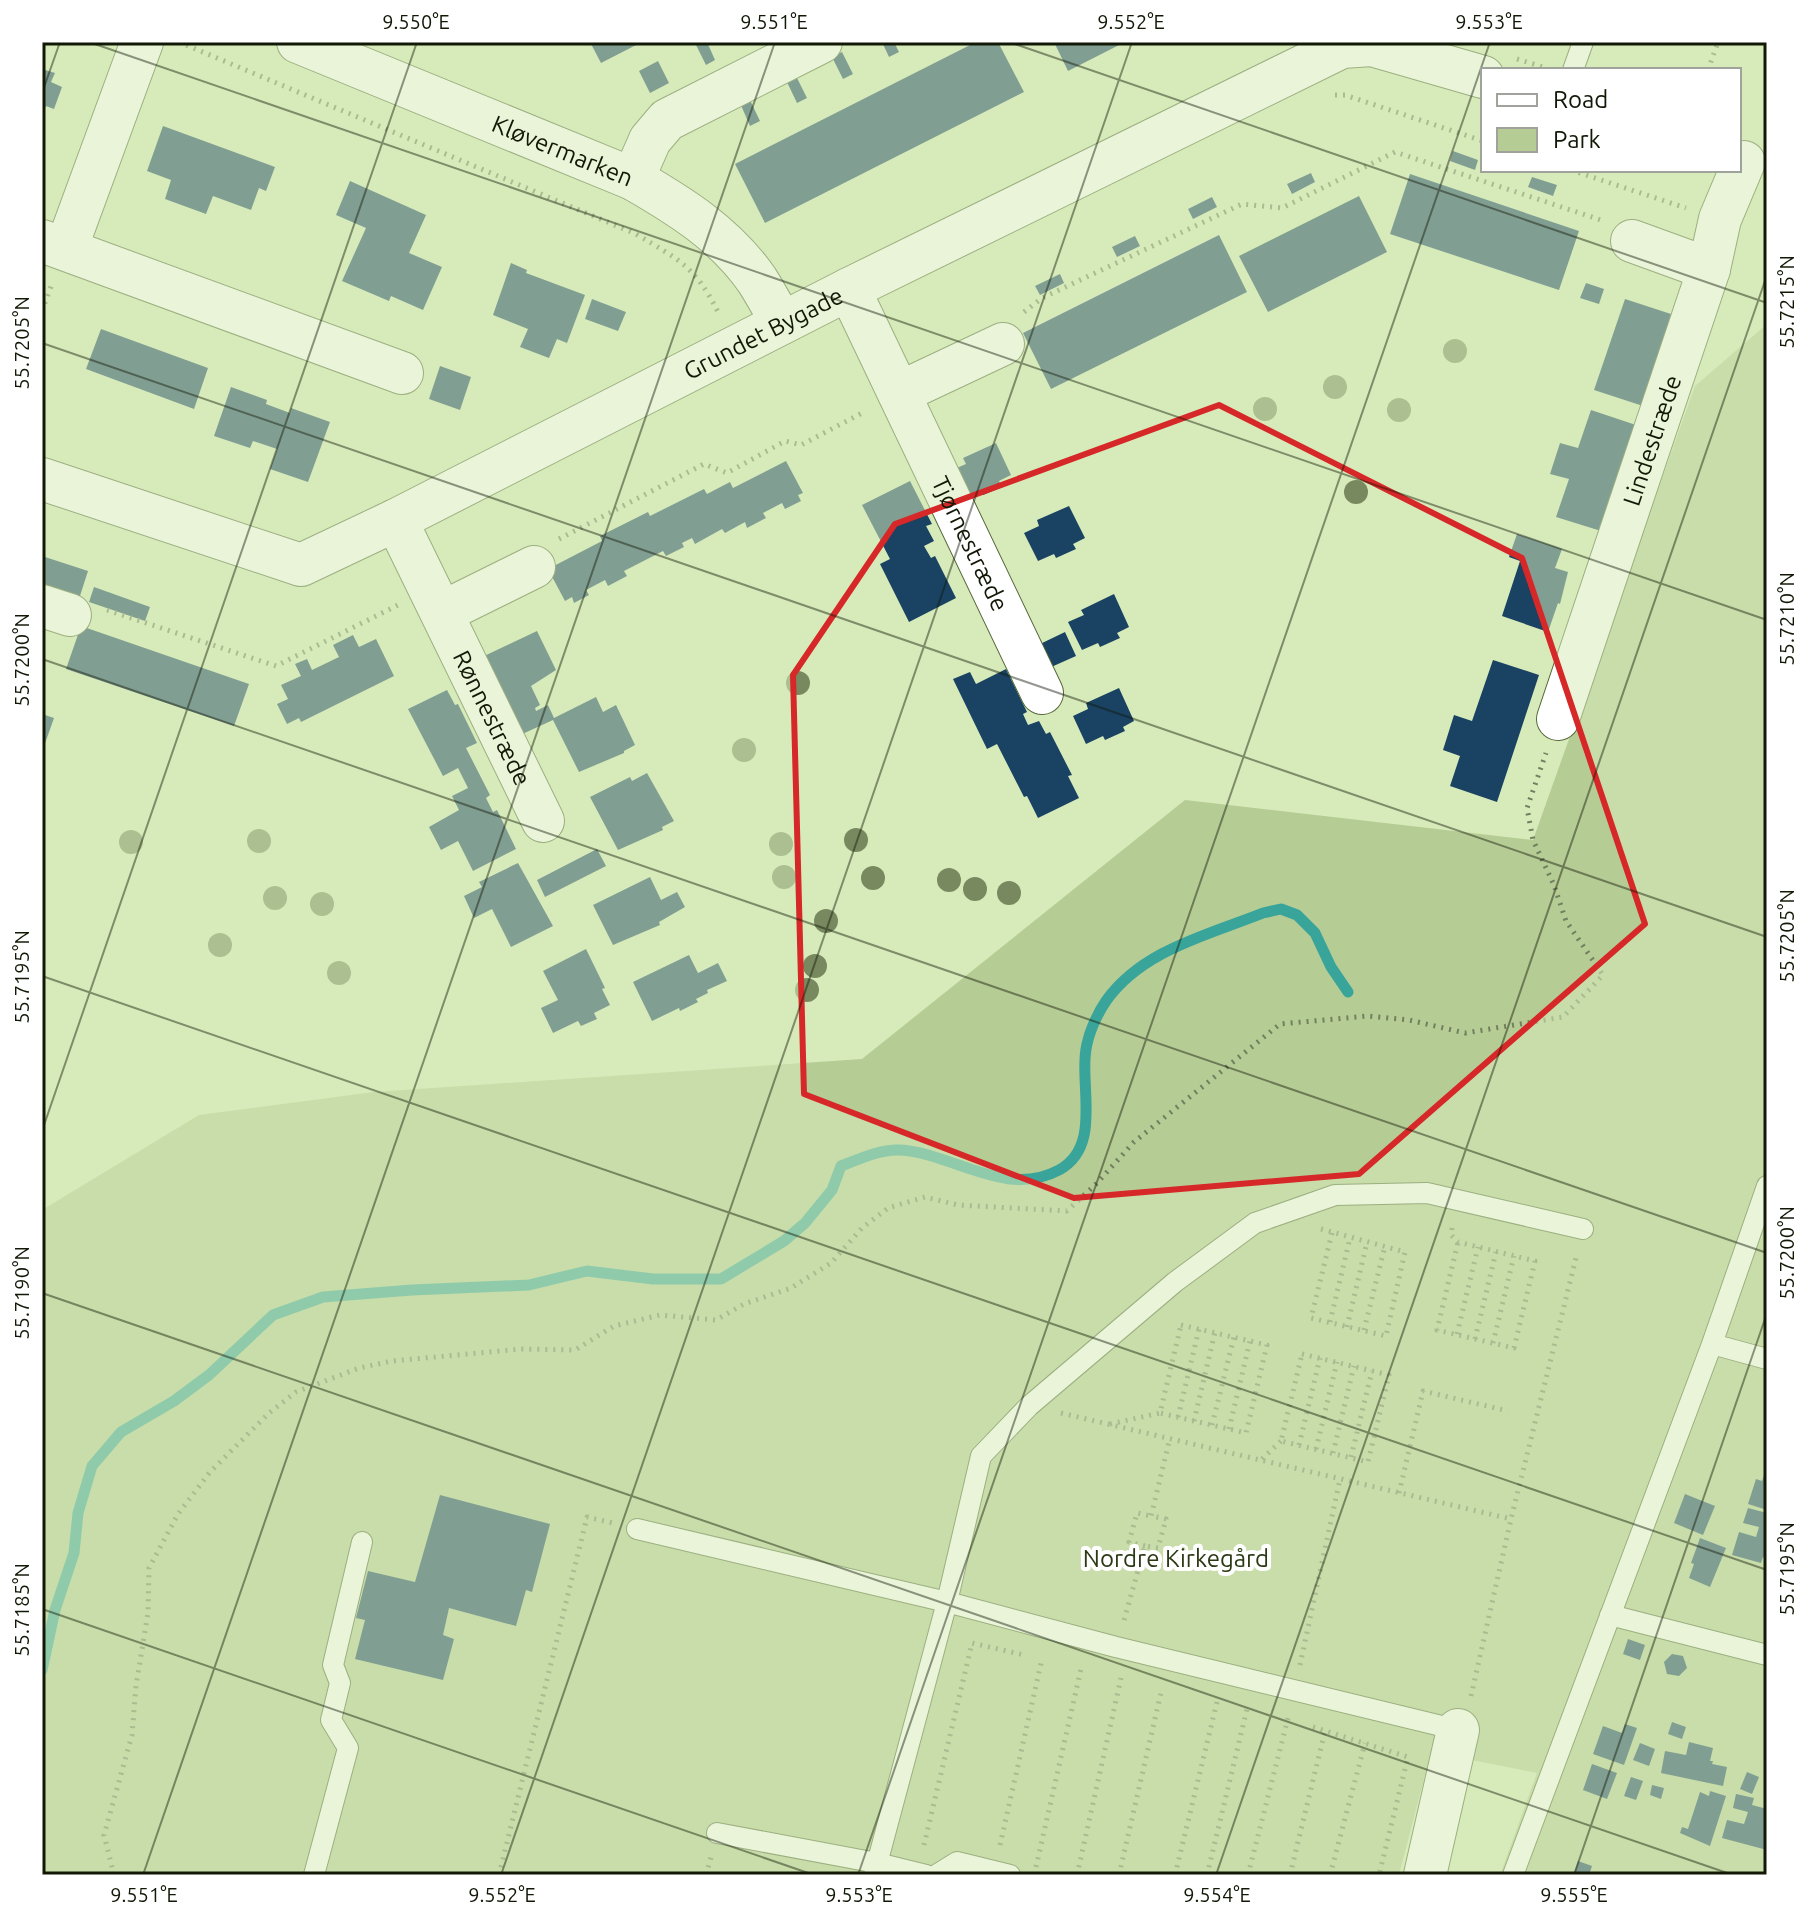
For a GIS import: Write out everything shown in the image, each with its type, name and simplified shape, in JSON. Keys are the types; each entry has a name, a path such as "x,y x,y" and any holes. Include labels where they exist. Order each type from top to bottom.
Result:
{"street":[{"path":"142,42 54,245 402,373"},
{"name":"Kløvermarken","path":"298,42 633,179 698,218 730,247 757,280 782,323"},
{"path":"633,179 650,140 667,120 821,42"},
{"name":"Grundet Bygade","path":"42,479 301,565 396,520 849,289 1342,47 1372,45 1481,76"},
{"name":"Lindestræde","path":"1558,719 1709,269 1720,219 1750,164"},
{"path":"1632,241 1709,269"},
{"name":"Tjørnestræde","path":"849,289 1042,693"},
{"path":"899,393 1003,344"},
{"name":"Rønnestræde","path":"396,520 543,821"},
{"path":"437,600 534,567"},
{"path":"1425,1875 1458,1730"}],"lane":[{"path":"1574,68 1583,42"},
{"path":"1519,1874 1767,1186"},
{"path":"876,1869 947,1602 981,1456 1029,1406 1175,1282 1255,1223 1335,1195 1427,1193 1583,1229"},
{"path":"1712,1344 1767,1359"},
{"path":"637,1529 947,1602 1116,1647 1458,1730"},
{"path":"314,1875 348,1748 331,1720 340,1683 333,1665 362,1542"},
{"path":"1610,1615 1767,1655"},
{"path":"717,1833 876,1869 926,1875"},
{"path":"936,1875 957,1862 1002,1873"}],"path":[{"path":"179,42 636,234 686,264 706,287 736,346"},
{"path":"1709,68 1718,42"},
{"path":"1003,344 1007,325 1042,298 1242,204 1282,208 1395,152 1622,226 1632,241"},
{"path":"1577,172 1720,219"},
{"path":"534,567 540,549 704,464 727,473 785,441 801,445 899,393"},
{"path":"56,611 89,604 276,666 437,600"},
{"path":"114,1875 104,1835 132,1735 136,1686 148,1613 149,1568 178,1514 210,1472 269,1413 296,1392 370,1365 521,1349 575,1350 614,1326 660,1315 716,1320 744,1304 791,1288 831,1263 862,1228 888,1208 925,1197 958,1205 1067,1211 1134,1142 1280,1024 1368,1016 1409,1020 1465,1033 1563,1017 1603,975 1566,921 1554,885 1533,840 1527,808 1558,719"},
{"path":"1294,1209 1323,1231 1332,1233 1350,1238 1385,1246 1405,1252 1386,1336 1311,1318 1332,1233"},
{"path":"1458,1730 1472,1695 1511,1519 1583,1229"},
{"path":"1330,1323 1350,1238"},
{"path":"1347,1327 1367,1242"},
{"path":"1458,1242 1478,1247 1535,1261 1514,1348 1437,1330 1458,1242"},
{"path":"1364,1330 1385,1246"},
{"path":"1457,1334 1478,1247"},
{"path":"1475,1339 1496,1252"},
{"path":"1493,1343 1514,1256"},
{"path":"1108,1424 1160,1413 1246,1433 1267,1345 1181,1325 1160,1413"},
{"path":"1178,1417 1199,1329"},
{"path":"1194,1421 1215,1332"},
{"path":"1212,1425 1234,1337"},
{"path":"1229,1429 1250,1341"},
{"path":"1261,1460 1281,1441 1302,1354 1389,1375 1368,1462 1281,1441"},
{"path":"1299,1445 1320,1358"},
{"path":"1316,1449 1337,1362"},
{"path":"1333,1453 1354,1366"},
{"path":"1351,1457 1372,1371"},
{"path":"1399,1493 1423,1391 1508,1411"},
{"path":"1029,1406 1511,1519"},
{"path":"1151,1516 1170,1438"},
{"path":"1248,1875 1294,1689 1340,1479"},
{"path":"1137,1513 1151,1516 1166,1519 1158,1548 1129,1542 1137,1513"},
{"path":"499,1875 587,1517 637,1529"},
{"path":"1116,1647 1145,1546"},
{"path":"923,1844 972,1643 1055,1662"},
{"path":"1002,1873 1042,1659"},
{"path":"1068,1666 1094,1672"},
{"path":"1034,1875 1081,1669"},
{"path":"1108,1675 1135,1682"},
{"path":"1077,1875 1121,1678"},
{"path":"1148,1685 1176,1692"},
{"path":"1119,1875 1162,1688"},
{"path":"1203,1698 1261,1712"},
{"path":"1175,1875 1217,1702"},
{"path":"1207,1875 1247,1709"},
{"path":"1274,1715 1408,1757 1379,1875"},
{"path":"1290,1875 1325,1731"},
{"path":"1330,1875 1365,1743"}],"highlighted area":[{"path":"1219,405 1522,558 1645,924 1359,1174 1074,1198 804,1094 793,675 895,524"}],"green space":[{"name":"Nordre Kirkegård","path":"1767,324 1767,1875 1500,1875 1537,1773 1431,1752 1399,1875 42,1875 42,1210 199,1115 374,1092 862,1059 1185,800 1533,840 1695,386"}],"building":[{"path":"590,42 642,42 601,63"},
{"path":"707,42 715,60 706,65 695,43"},
{"path":"882,42 894,42 899,52 889,57"},
{"path":"976,42 998,42 1024,92 765,223 735,164"},
{"path":"1054,42 1125,42 1068,71"},
{"path":"842,52 853,74 843,79 832,57"},
{"path":"658,61 669,83 650,93 639,71"},
{"path":"42,69 55,73 51,82 62,87 54,109 46,106 42,116"},
{"path":"796,76 807,98 797,103 786,80"},
{"path":"749,98 760,121 750,126 740,103"},
{"path":"163,126 275,167 266,191 259,188 251,210 213,196 206,214 165,199 171,180 147,171"},
{"path":"1453,151 1478,160 1475,170 1450,161"},
{"path":"1311,173 1315,182 1292,194 1287,184"},
{"path":"1410,174 1579,231 1559,290 1390,234"},
{"path":"1532,177 1557,185 1553,196 1528,187"},
{"path":"350,181 426,215 409,253 442,267 423,310 391,296 389,301 342,281 366,228 336,215"},
{"path":"1359,196 1387,252 1268,312 1239,256"},
{"path":"1212,197 1217,207 1193,219 1188,209"},
{"path":"1219,235 1247,292 1051,389 1023,333"},
{"path":"1135,236 1140,246 1117,257 1112,247"},
{"path":"511,263 527,270 526,273 585,295 567,343 557,339 549,358 520,347 528,329 493,315"},
{"path":"1060,274 1064,283 1040,295 1035,286"},
{"path":"1586,283 1604,289 1599,304 1580,298"},
{"path":"592,299 626,312 618,331 585,319"},
{"path":"1625,299 1674,315 1643,406 1594,390"},
{"path":"101,329 208,368 194,409 86,369"},
{"path":"440,366 471,377 460,410 429,399"},
{"path":"231,387 267,400 266,404 290,413 291,408 330,422 308,482 270,469 277,449 253,441 250,448 214,436"},
{"path":"1591,410 1636,425 1601,531 1556,517 1569,479 1550,474 1560,443 1578,448"},
{"path":"996,443 1011,475 999,481 1002,487 965,498 952,470 966,464 963,458"},
{"path":"786,461 803,493 798,495 801,501 785,509 782,503 763,513 766,518 747,528 745,522 725,533 722,529 695,544 692,538 682,543 684,547 666,556 663,551 624,571 627,576 608,586 605,580 586,590 589,595 574,603 572,597 565,601 548,569 602,541 600,536 704,489 707,494 730,482 733,488"},
{"path":"910,481 932,524 926,526 934,541 924,546 931,558 935,556 956,598 909,622 880,564 890,559 862,505"},
{"path":"1069,506 1085,538 1073,544 1076,549 1056,558 1054,554 1038,561 1024,533 1039,526 1037,520"},
{"path":"1517,534 1562,549 1555,568 1568,572 1560,604 1548,632 1502,616 1520,561 1509,557"},
{"path":"42,556 88,571 78,602 42,590"},
{"path":"94,587 150,607 145,621 89,602"},
{"path":"1114,594 1129,627 1117,633 1120,638 1100,647 1098,643 1082,650 1068,622 1084,615 1081,610"},
{"path":"81,626 249,684 234,726 66,669"},
{"path":"537,631 556,670 531,686 540,705 535,708 536,711 548,705 554,718 596,697 603,712 616,705 635,745 624,753 579,772 553,720 518,736 480,658"},
{"path":"1065,632 1076,656 1049,668 1038,645"},
{"path":"353,635 359,647 376,639 394,676 301,722 299,718 287,724 277,704 288,699 281,685 301,676 295,664 307,659 312,670 339,657 333,645"},
{"path":"1493,660 1539,675 1497,802 1450,786 1460,756 1443,750 1454,715 1472,721"},
{"path":"1006,669 1027,712 1023,714 1028,725 1039,721 1046,734 1050,732 1072,775 1068,776 1079,798 1038,818 997,744 987,749 953,679 970,672 976,684"},
{"path":"1119,688 1134,721 1123,727 1125,731 1086,744 1073,716 1088,709 1086,703"},
{"path":"447,690 455,705 458,704 477,743 466,748 490,795 486,798 493,812 497,810 516,849 473,871 458,841 441,850 429,827 459,810 452,796 468,788 458,768 443,776 408,709"},
{"path":"42,714 54,718 42,752"},
{"path":"647,773 674,821 662,827 663,830 618,850 590,797 630,777 632,781"},
{"path":"597,849 606,866 545,897 537,880"},
{"path":"518,863 553,926 511,947 492,909 474,918 464,896 482,887 479,882"},
{"path":"650,877 661,900 677,892 685,907 659,922 660,925 613,945 593,905"},
{"path":"586,949 610,1005 594,1013 597,1019 581,1026 578,1021 553,1033 541,1008 558,1000 543,971"},
{"path":"689,955 698,973 718,963 727,981 707,990 708,993 696,999 698,1002 652,1021 633,982"},
{"path":"1767,1466 1767,1510 1748,1504 1756,1479 1762,1481"},
{"path":"1685,1494 1715,1506 1703,1535 1674,1523"},
{"path":"440,1495 550,1524 532,1592 526,1590 516,1626 449,1608 443,1635 454,1639 443,1680 355,1659 365,1620 356,1618 368,1571 415,1582"},
{"path":"1748,1508 1767,1513 1767,1558 1763,1557 1761,1563 1732,1555 1739,1532 1756,1537 1759,1527 1743,1523"},
{"path":"1700,1538 1726,1548 1710,1587 1689,1578"},
{"path":"1628,1639 1645,1645 1640,1660 1623,1654"},
{"path":"1672,1654 1683,1656 1687,1668 1679,1676 1667,1674 1664,1662"},
{"path":"1672,1722 1686,1727 1682,1739 1668,1734"},
{"path":"1625,1724 1637,1728 1624,1765 1593,1754 1603,1726 1622,1733"},
{"path":"1689,1742 1713,1748 1712,1764 1727,1767 1723,1786 1661,1773 1665,1751 1686,1755"},
{"path":"1640,1743 1655,1749 1649,1766 1633,1760"},
{"path":"1592,1764 1617,1773 1607,1799 1583,1790"},
{"path":"1747,1772 1759,1777 1752,1794 1740,1789"},
{"path":"1631,1777 1643,1781 1636,1800 1624,1796"},
{"path":"1652,1785 1664,1788 1661,1799 1650,1795"},
{"path":"1710,1791 1726,1796 1710,1846 1680,1833 1682,1827 1688,1829 1700,1792 1709,1796"},
{"path":"1736,1794 1754,1798 1752,1805 1767,1809 1767,1850 1722,1838 1727,1820 1744,1824 1748,1812 1733,1808"},
{"path":"1578,1861 1592,1866 1589,1875 1574,1873"}],"waterway":[{"path":"42,1670 55,1610 74,1553 78,1513 92,1466 121,1432 174,1401 209,1375 273,1315 323,1297 529,1285 587,1271 653,1279 721,1279 784,1241 805,1223 832,1190 841,1166 885,1151 920,1153 979,1172 1019,1180 1039,1178 1059,1170 1073,1159 1081,1145 1086,1111 1085,1056 1091,1030 1106,1001 1121,983 1157,957 1177,946 1263,913 1281,909 1297,915 1315,933 1331,967 1348,992"}]}
